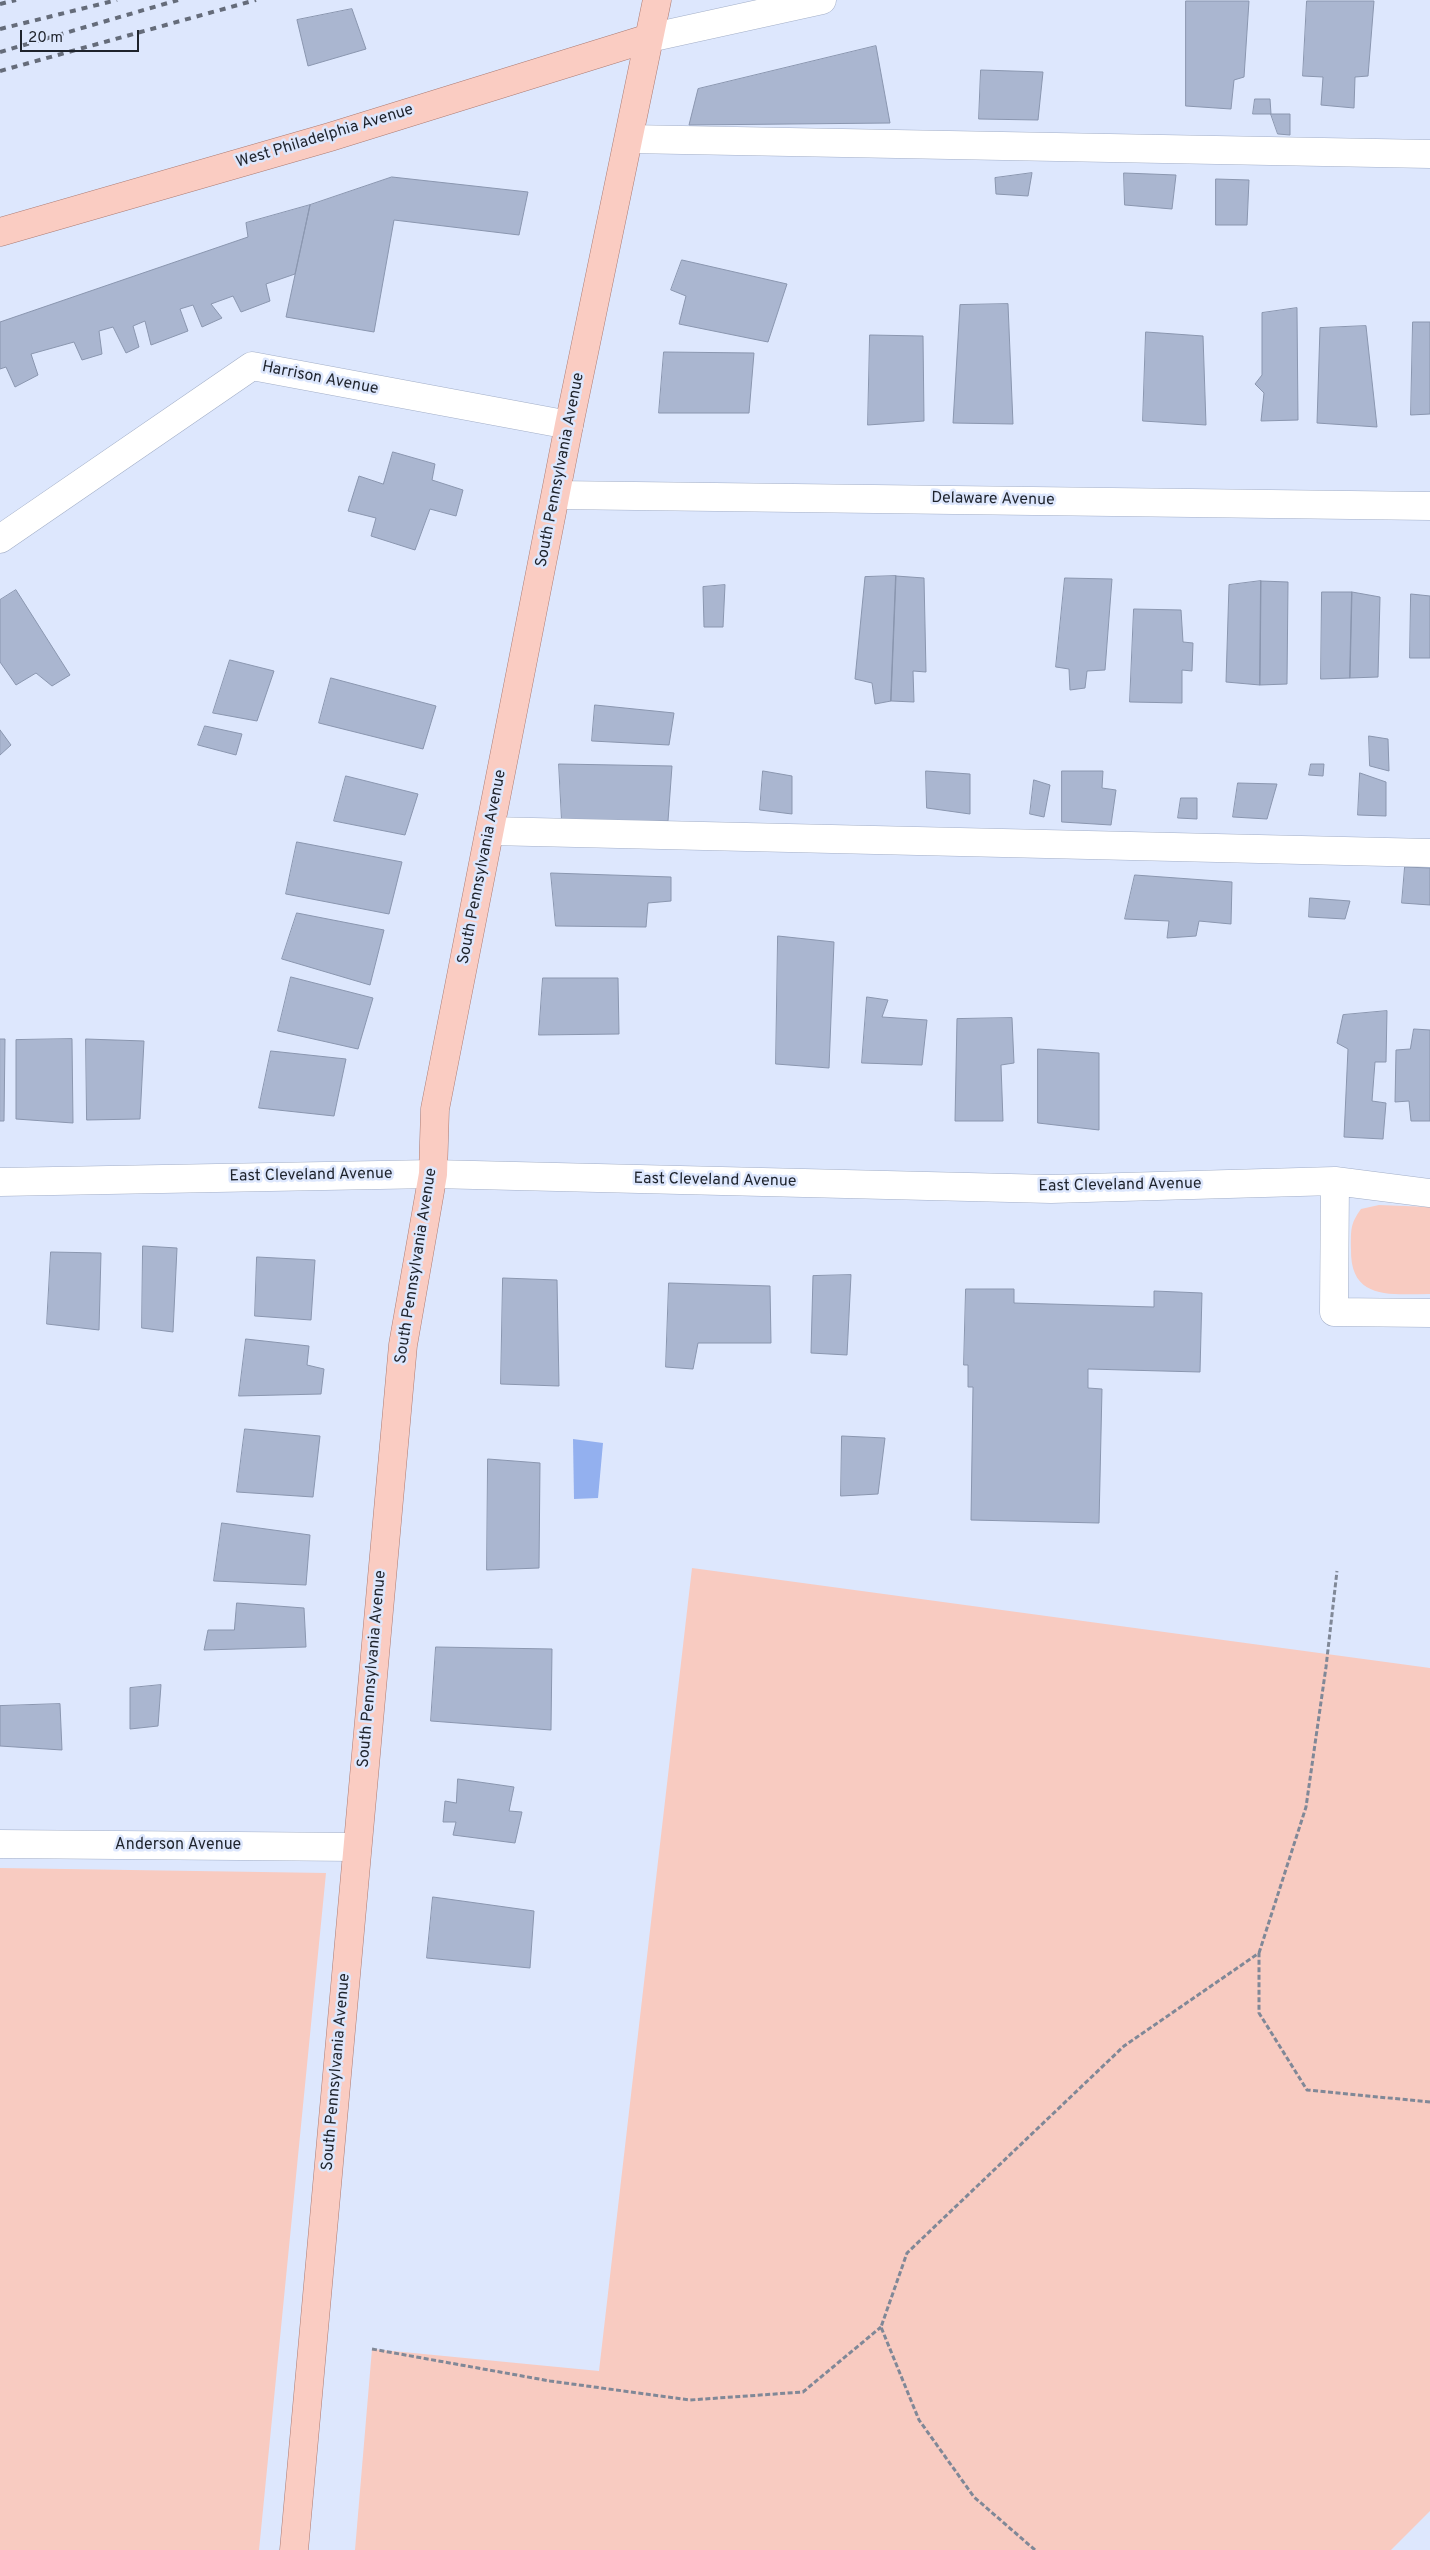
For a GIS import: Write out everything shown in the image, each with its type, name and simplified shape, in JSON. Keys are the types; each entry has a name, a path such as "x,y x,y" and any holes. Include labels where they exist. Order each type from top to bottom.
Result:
{"main road":[{"name":"South Pennsylvania Avenue","path":"294,2550 356,1847 403,1345 432,1174 435,1109 656,0"},
{"name":"West Philadelphia Avenue","path":"0,232 330,137 649,38"}],"street":[{"path":"649,38 822,0"},
{"path":"629,139 1430,154"},
{"name":"Harrison Avenue","path":"0,538 252,366 570,425"},
{"name":"Delaware Avenue","path":"556,495 1430,506"},
{"path":"490,831 1430,853"},
{"name":"East Cleveland Avenue","path":"0,1182 432,1174 1051,1189 1335,1181 1430,1194"},
{"path":"1335,1181 1334,1312 1430,1314"},
{"name":"Anderson Avenue","path":"0,1844 356,1847"}],"path":[{"path":"1337,1570 1326,1667 1306,1807 1260,1953 1258,2013 1308,2090 1430,2102"},
{"path":"372,2349 550,2380 690,2400 803,2392 881,2327 906,2253 1124,2046 1260,1953"},
{"path":"881,2327 918,2420 974,2497 1035,2550"}],"shaded area":[{"path":"1379,1205 1430,1207 1430,1294 1401,1294 1375,1291 1365,1286 1357,1278 1351,1249 1353,1223 1361,1209"},
{"path":"692,1568 1430,1668 1430,2511 1391,2550 355,2550 372,2349 599,2371"},
{"path":"0,1868 326,1873 259,2550 0,2550"}],"water":[{"path":"573,1439 603,1443 598,1498 574,1499"}],"building":[{"path":"1186,1 1249,1 1244,77 1234,80 1231,109 1186,106"},
{"path":"1307,1 1374,1 1368,76 1355,77 1354,108 1321,105 1323,77 1303,76"},
{"path":"352,9 366,49 308,66 297,20"},
{"path":"876,46 890,123 689,125 698,89"},
{"path":"981,70 1043,72 1038,120 979,119"},
{"path":"1255,99 1270,99 1271,114 1253,114"},
{"path":"1271,114 1290,114 1290,135 1278,134"},
{"path":"1032,173 1028,196 996,194 995,178"},
{"path":"1124,173 1176,175 1172,209 1125,205"},
{"path":"392,177 528,192 519,235 394,220 374,332 286,317 310,205"},
{"path":"1216,179 1249,180 1247,225 1216,225"},
{"path":"310,205 295,274 266,284 270,301 241,312 233,296 211,304 222,318 202,327 193,305 180,309 188,331 151,345 145,321 133,326 139,347 126,353 113,327 99,331 102,354 82,360 74,342 31,354 38,375 15,387 6,367 0,369 0,322 248,237 246,223"},
{"path":"682,260 787,284 768,342 679,324 686,296 671,290"},
{"path":"1008,304 1013,424 953,423 960,305"},
{"path":"1297,308 1298,420 1261,421 1264,393 1255,384 1262,375 1262,313"},
{"path":"1413,322 1430,322 1430,414 1411,415"},
{"path":"1366,326 1377,427 1317,423 1320,328"},
{"path":"1146,332 1203,336 1206,425 1143,421"},
{"path":"870,335 923,336 924,421 868,425"},
{"path":"664,352 754,353 749,413 659,413"},
{"path":"393,452 435,464 432,480 463,490 456,516 430,509 415,550 371,536 376,518 348,511 359,476 383,484"},
{"path":"896,576 924,578 926,672 913,671 914,702 891,701"},
{"path":"896,576 891,701 875,704 872,683 855,679 865,577"},
{"path":"1065,578 1112,579 1105,670 1087,671 1085,688 1070,690 1069,669 1056,667"},
{"path":"1261,581 1288,582 1287,684 1260,685"},
{"path":"1261,581 1260,685 1226,682 1229,585"},
{"path":"725,585 723,627 704,627 703,587"},
{"path":"16,590 70,675 52,686 36,673 16,685 0,662 0,600"},
{"path":"1322,592 1352,592 1350,678 1321,679"},
{"path":"1352,592 1380,597 1378,677 1350,678"},
{"path":"1411,594 1430,596 1430,658 1410,658"},
{"path":"1134,609 1181,610 1183,642 1193,643 1192,671 1182,670 1182,703 1130,702"},
{"path":"230,660 274,671 257,721 213,713"},
{"path":"331,678 436,706 423,749 319,723"},
{"path":"595,705 674,713 669,745 592,741"},
{"path":"205,726 242,734 236,755 198,745"},
{"path":"0,730 11,745 0,755"},
{"path":"1369,736 1388,739 1389,771 1370,766"},
{"path":"559,764 672,766 668,821 562,821"},
{"path":"1311,764 1324,764 1323,776 1309,775"},
{"path":"763,771 792,776 792,814 760,810"},
{"path":"926,771 970,774 970,814 927,808"},
{"path":"1062,771 1103,771 1102,788 1116,790 1111,825 1062,822"},
{"path":"1360,773 1386,782 1386,816 1358,815"},
{"path":"346,776 418,794 405,835 334,821"},
{"path":"1034,780 1050,785 1044,817 1030,814"},
{"path":"1238,783 1277,784 1267,819 1233,817"},
{"path":"1181,798 1197,798 1197,819 1178,818"},
{"path":"297,842 402,862 389,914 286,894"},
{"path":"1405,867 1430,868 1430,905 1402,903"},
{"path":"551,873 671,877 671,901 648,903 646,927 556,926"},
{"path":"1135,875 1232,882 1231,924 1199,921 1196,936 1167,938 1169,921 1125,919"},
{"path":"1310,898 1350,901 1345,919 1309,917"},
{"path":"297,913 384,930 370,985 282,959"},
{"path":"778,936 834,942 829,1068 776,1064"},
{"path":"291,977 373,998 358,1049 278,1031"},
{"path":"543,978 618,978 619,1034 539,1035"},
{"path":"867,997 888,1000 882,1017 927,1020 922,1065 862,1063"},
{"path":"1387,1011 1386,1062 1375,1062 1372,1101 1386,1103 1383,1139 1344,1137 1348,1049 1337,1043 1343,1015"},
{"path":"1012,1018 1014,1063 1001,1065 1003,1121 955,1121 957,1019"},
{"path":"1414,1029 1430,1030 1430,1121 1411,1121 1409,1101 1395,1102 1396,1050 1410,1049"},
{"path":"0,1039 5,1039 4,1121 0,1121"},
{"path":"72,1039 73,1123 16,1119 16,1040"},
{"path":"86,1039 144,1041 140,1119 87,1120"},
{"path":"1038,1049 1099,1053 1099,1130 1038,1123"},
{"path":"271,1051 346,1059 334,1116 259,1108"},
{"path":"143,1246 177,1248 173,1332 142,1328"},
{"path":"51,1252 101,1253 99,1330 47,1324"},
{"path":"257,1257 315,1260 311,1320 255,1316"},
{"path":"851,1275 847,1355 811,1353 813,1276"},
{"path":"503,1278 557,1280 559,1386 501,1384"},
{"path":"669,1283 770,1286 771,1343 698,1343 693,1369 666,1367"},
{"path":"966,1289 1014,1289 1014,1303 1154,1307 1154,1291 1202,1293 1200,1372 1088,1369 1088,1388 1102,1389 1099,1523 971,1520 973,1387 968,1387 968,1365 964,1365"},
{"path":"246,1339 309,1346 307,1365 324,1369 321,1394 239,1396"},
{"path":"245,1429 320,1436 313,1497 237,1492"},
{"path":"842,1436 885,1438 878,1494 841,1496"},
{"path":"488,1459 540,1463 539,1568 487,1570"},
{"path":"222,1523 310,1535 306,1585 214,1581"},
{"path":"237,1603 304,1608 306,1647 204,1650 208,1630 234,1630"},
{"path":"436,1647 552,1649 551,1730 431,1721"},
{"path":"161,1685 158,1726 130,1729 130,1688"},
{"path":"60,1704 62,1750 0,1746 0,1706"},
{"path":"458,1779 514,1787 509,1811 522,1812 515,1843 453,1835 456,1822 443,1822 445,1801 456,1803"},
{"path":"433,1897 534,1911 530,1968 427,1958"}],"railway":[{"path":"0,4 16,0"},
{"path":"0,29 117,0"},
{"path":"0,52 178,0"},
{"path":"0,71 256,0"}]}
